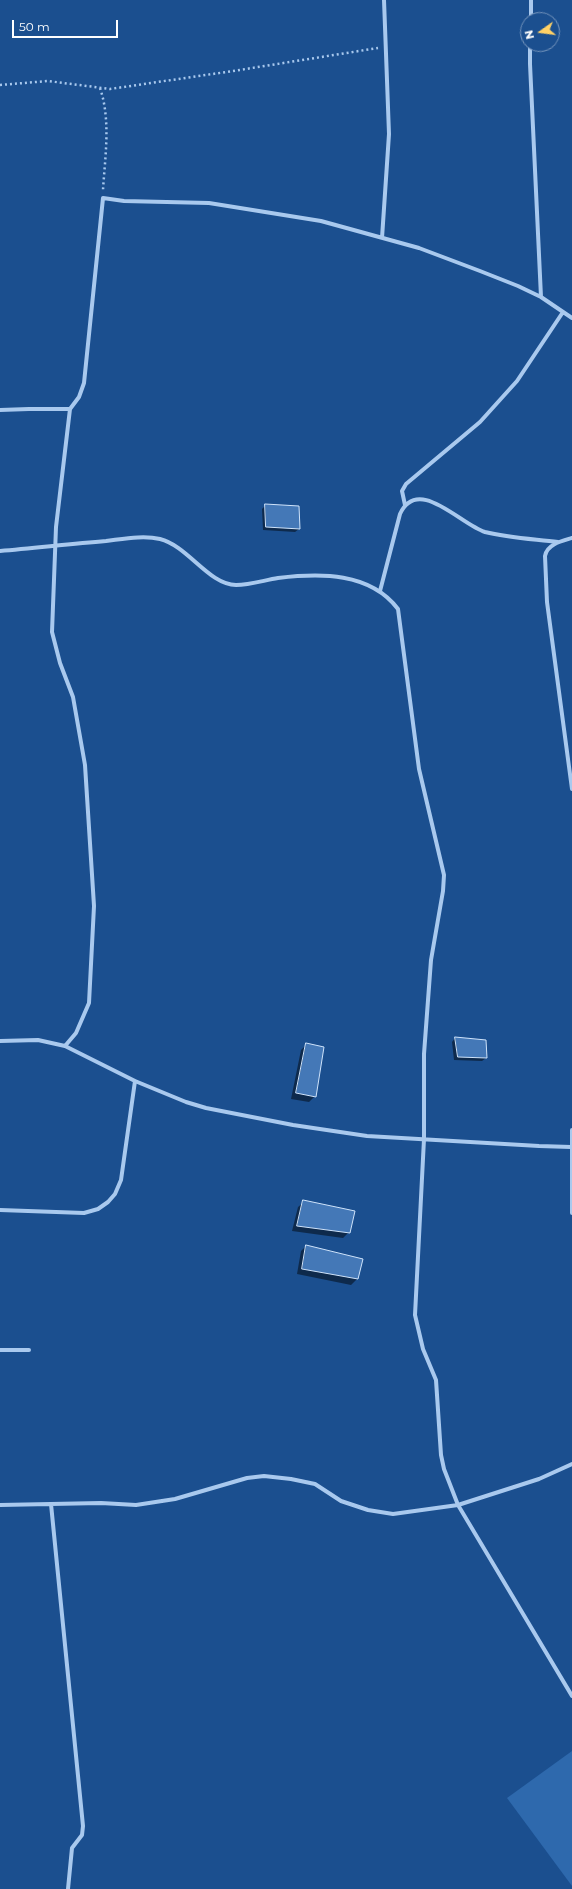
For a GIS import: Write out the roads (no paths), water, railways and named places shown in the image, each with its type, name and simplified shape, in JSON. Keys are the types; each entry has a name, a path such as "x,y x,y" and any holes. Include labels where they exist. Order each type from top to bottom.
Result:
{"street":[{"path":"382,238 389,134 384,0"},
{"path":"531,0 531,12"},
{"path":"530,52 541,297"},
{"path":"65,1046 76,1033 89,1004 94,906 88,802 80,731 73,697 60,662 52,632 56,527 70,409 79,397 84,383 103,198 124,201 209,203 321,221 419,248 518,286 541,297 572,318"},
{"path":"405,505 402,491 406,484 480,422 517,381 563,312"},
{"path":"0,410 70,409"},
{"path":"380,591 400,514 405,505 414,500 424,500 437,503 471,526 484,531 558,542"},
{"path":"0,551 132,538 156,538 175,545 225,583 236,585 278,578 324,575 358,581 380,591 392,600 398,609 418,769 444,875 443,891 431,960 428,993 424,1054 424,1139 415,1315 423,1349 436,1380 441,1455 444,1468 458,1505 572,1696"},
{"path":"572,538 558,542 545,553 546,602 572,789"},
{"path":"0,1041 38,1040 65,1046 135,1081 167,1095 206,1108 344,1134 540,1146 571,1146"},
{"path":"0,1210 84,1213 98,1208 108,1202 115,1194 121,1180 135,1081"},
{"path":"572,1130 572,1213"},
{"path":"0,1350 29,1350"},
{"path":"0,1505 101,1503 136,1505 176,1499 247,1478 264,1476 291,1479 315,1484 341,1501 368,1510 393,1514 458,1505 539,1479 572,1464"},
{"path":"51,1504 83,1826 82,1835 72,1848 68,1889"}]}
